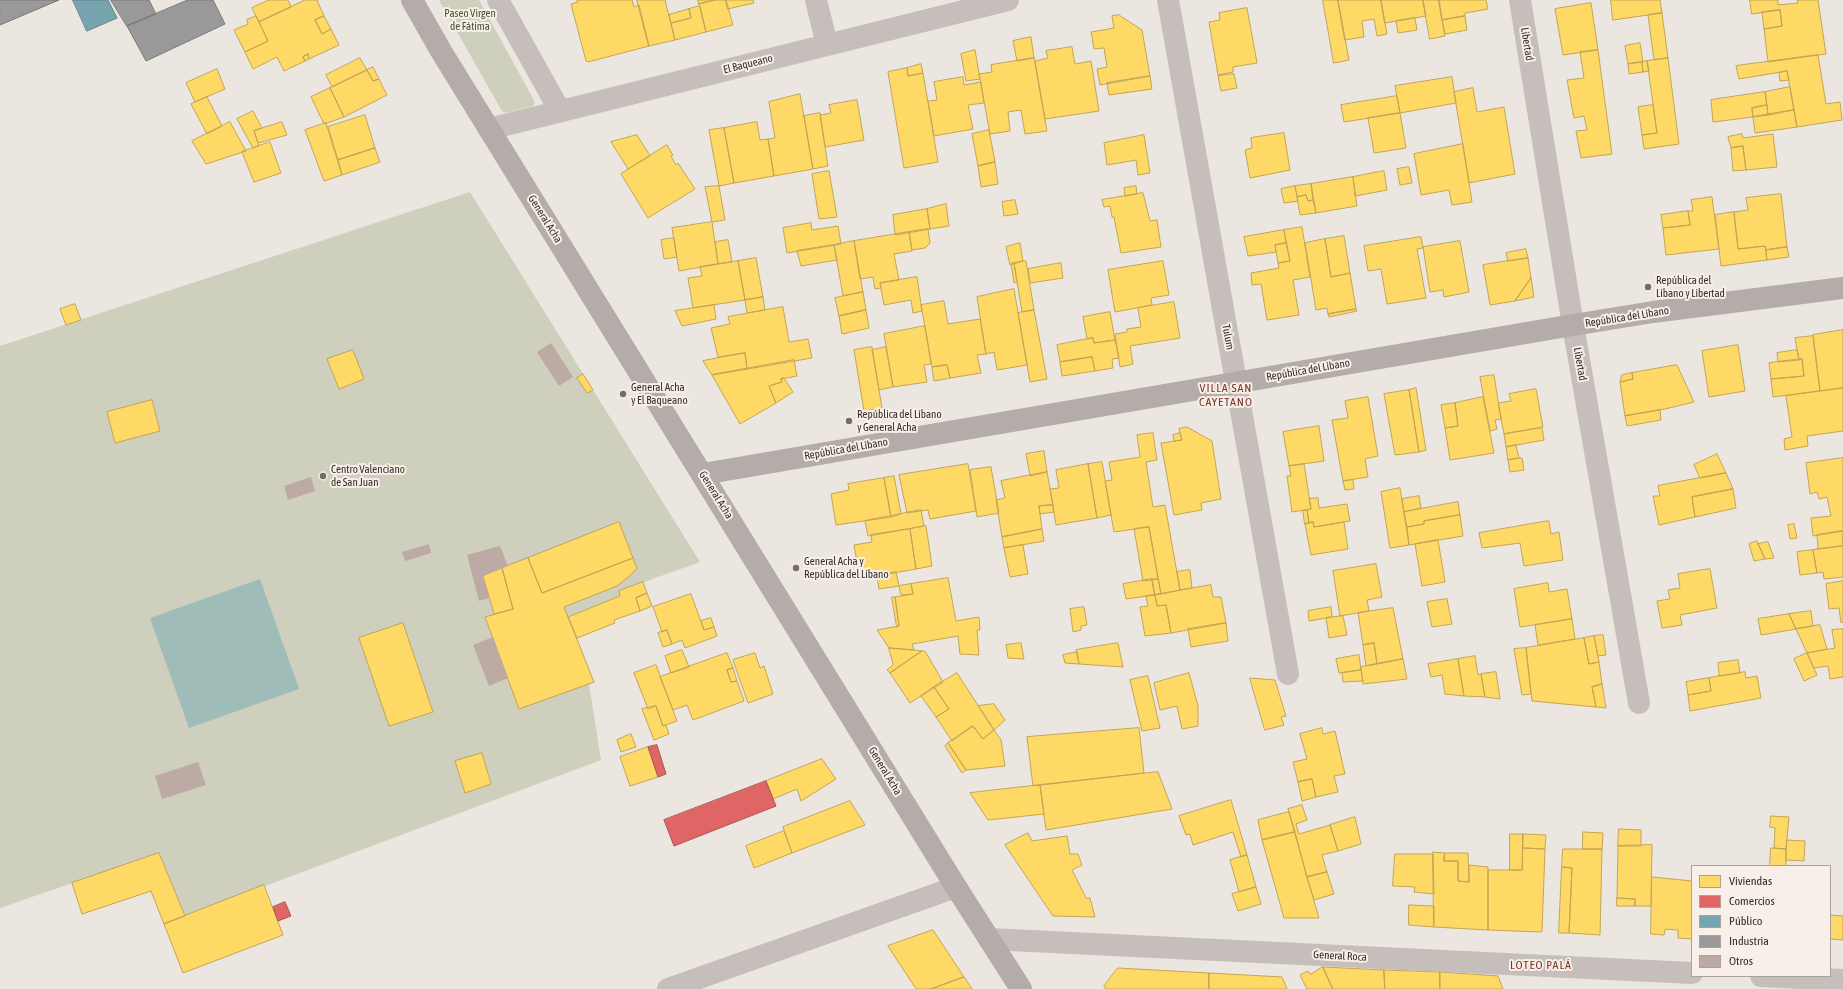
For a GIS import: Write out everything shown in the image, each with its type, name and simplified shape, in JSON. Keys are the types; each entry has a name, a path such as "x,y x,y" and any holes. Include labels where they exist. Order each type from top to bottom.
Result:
{"main road":[{"name":"General Acha","path":"412,0 441,51 489,129 1021,989"},
{"name":"República del Líbano","path":"703,474 1573,325 1653,312 1843,288"}],"street":[{"path":"498,0 560,111"},
{"path":"816,0 827,45"},
{"name":"El Baqueano","path":"489,129 1008,0"},
{"name":"Tulum","path":"1168,0 1288,674"},
{"name":"Libertad","path":"1520,0 1573,325 1639,703"},
{"path":"668,989 956,886"},
{"name":"General Roca","path":"989,939 1691,973"},
{"path":"1782,977 1843,980"}],"green space":[{"name":"Paseo Virgen de Fátima","path":"439,0 479,0 535,102 533,106 506,113 502,111"},
{"name":"Centro Valenciano de San Juan","path":"470,192 700,562 619,591 620,596 568,617 594,682 589,684 601,760 185,916 159,853 0,908 0,346"}],"water":[{"path":"260,579 299,689 189,728 150,618"}],"building: Viviendas":[{"path":"269,0 288,0 291,7 259,22 252,8"},
{"path":"305,0 317,0 324,16 315,20 322,34 331,29 339,45 309,59 308,54 303,57 305,61 284,71 277,57 253,69 245,52 268,41 259,22"},
{"path":"577,0 632,0 634,7 639,5 649,46 588,62 586,61 571,4 578,2"},
{"path":"637,0 665,0 675,40 649,46"},
{"path":"698,0 715,0 699,4"},
{"path":"715,0 726,0 733,25 706,32 699,4"},
{"path":"726,0 753,0 754,3 728,9"},
{"path":"1323,0 1338,0 1349,60 1334,63"},
{"path":"1338,0 1381,0 1387,34 1377,36 1374,19 1362,21 1364,37 1345,40"},
{"path":"1381,0 1423,0 1426,16 1385,23"},
{"path":"1423,0 1439,0 1445,36 1430,39"},
{"path":"1439,0 1486,0 1488,9 1465,13 1465,16 1442,20"},
{"path":"1611,0 1660,0 1662,13 1613,20"},
{"path":"1750,0 1778,0 1778,5 1798,3 1797,0 1818,0 1826,54 1768,62 1764,29 1782,26 1780,10 1752,14"},
{"path":"1591,3 1598,50 1563,55 1555,9"},
{"path":"700,6 706,32 675,40 671,23 691,18 689,9"},
{"path":"1247,8 1257,63 1233,67 1233,72 1218,75 1209,22 1220,20 1219,13"},
{"path":"689,9 691,18 671,23 669,15"},
{"path":"1780,10 1782,26 1764,29 1762,12"},
{"path":"1662,13 1668,58 1654,60 1648,15"},
{"path":"1119,15 1142,30 1150,76 1100,85 1097,69 1107,67 1104,48 1094,49 1091,32 1114,28 1112,16"},
{"path":"256,16 268,41 245,52 234,30 248,24 247,20"},
{"path":"324,16 331,29 322,34 315,20"},
{"path":"1465,16 1467,30 1445,34 1442,20"},
{"path":"1415,18 1417,30 1398,33 1396,21"},
{"path":"1031,37 1034,58 1017,61 1013,41"},
{"path":"1640,43 1643,62 1628,64 1625,46"},
{"path":"1072,47 1075,64 1091,61 1099,111 1045,119 1035,61 1048,58 1046,51"},
{"path":"975,50 980,79 966,81 961,54"},
{"path":"1598,50 1612,154 1581,158 1576,131 1587,130 1584,116 1574,118 1567,80 1584,78 1580,52"},
{"path":"308,54 309,59 305,61 303,57"},
{"path":"1818,55 1826,104 1840,102 1842,120 1797,127 1787,71 1739,79 1736,66"},
{"path":"360,58 367,70 332,87 326,75"},
{"path":"1034,58 1047,131 1025,134 1021,110 1008,112 1010,131 990,134 979,74 992,72 991,65"},
{"path":"1668,58 1679,144 1644,149 1642,135 1657,133 1647,61"},
{"path":"1647,61 1649,71 1643,72 1642,62"},
{"path":"1642,62 1643,72 1629,74 1628,64"},
{"path":"921,64 923,73 908,76 907,68"},
{"path":"373,67 379,79 373,81 367,70"},
{"path":"907,68 908,76 923,73 938,162 904,168 888,72"},
{"path":"217,69 225,89 195,102 186,83"},
{"path":"367,70 373,81 379,79 387,95 344,117 330,88"},
{"path":"1787,71 1789,80 1780,81 1779,73"},
{"path":"1234,74 1237,88 1221,91 1218,76"},
{"path":"1150,76 1152,89 1109,95 1107,83"},
{"path":"963,77 964,85 981,82 984,103 968,105 973,129 934,136 928,101 937,100 934,82"},
{"path":"1452,77 1456,103 1400,113 1395,86"},
{"path":"1790,87 1794,110 1768,115 1765,92"},
{"path":"330,88 344,117 324,124 311,97"},
{"path":"1473,88 1477,112 1504,107 1515,174 1469,183 1454,92"},
{"path":"1765,92 1767,105 1752,108 1753,117 1713,122 1711,100"},
{"path":"800,94 813,169 774,176 768,139 775,138 769,102"},
{"path":"1397,96 1400,113 1344,122 1341,105"},
{"path":"207,97 222,126 207,134 191,104"},
{"path":"857,100 864,140 825,147 820,115 831,113 829,105"},
{"path":"1653,105 1657,133 1642,135 1638,107"},
{"path":"1767,105 1768,115 1753,117 1752,108"},
{"path":"1794,110 1797,127 1755,133 1753,117"},
{"path":"253,111 262,128 254,131 259,146 253,148 237,119"},
{"path":"820,113 828,166 813,169 804,116"},
{"path":"1400,113 1406,148 1374,153 1368,118"},
{"path":"365,115 375,148 338,160 328,127"},
{"path":"230,122 246,151 206,164 192,141"},
{"path":"282,122 287,135 258,143 254,131"},
{"path":"757,122 760,140 768,139 774,176 734,183 724,128"},
{"path":"326,123 342,175 324,181 305,130"},
{"path":"724,128 734,183 719,186 709,130"},
{"path":"989,130 995,162 978,166 972,134"},
{"path":"1284,133 1290,170 1250,178 1245,150 1252,148 1251,138"},
{"path":"1742,134 1743,138 1773,134 1777,167 1746,170 1743,146 1731,148 1728,137"},
{"path":"637,135 650,156 628,169 611,142"},
{"path":"1144,135 1150,173 1138,175 1136,160 1107,165 1104,143"},
{"path":"270,142 281,173 254,182 242,152"},
{"path":"1463,144 1472,202 1452,205 1449,190 1421,195 1414,154"},
{"path":"667,145 673,155 671,156 676,165 678,163 695,189 648,218 621,174"},
{"path":"1743,146 1746,170 1733,171 1731,148"},
{"path":"375,148 380,162 342,175 338,160"},
{"path":"995,162 998,184 981,187 978,166"},
{"path":"1409,167 1412,183 1400,185 1397,169"},
{"path":"829,171 837,217 819,219 812,174"},
{"path":"1384,171 1387,190 1355,196 1353,177"},
{"path":"1353,177 1357,206 1316,213 1311,184"},
{"path":"1311,184 1313,200 1308,201 1306,195 1297,197 1295,186"},
{"path":"719,186 725,220 712,222 705,187"},
{"path":"1136,186 1137,194 1125,196 1124,188"},
{"path":"1295,186 1298,201 1284,203 1281,189"},
{"path":"1143,193 1150,221 1157,220 1161,247 1121,253 1114,217 1112,217 1110,206 1104,207 1102,200"},
{"path":"1781,194 1787,247 1766,250 1765,246 1738,249 1734,212 1748,210 1746,198"},
{"path":"1306,195 1308,201 1313,200 1316,213 1300,215 1297,197"},
{"path":"1712,197 1719,249 1666,255 1663,228 1690,225 1688,211 1693,211 1691,200"},
{"path":"1015,200 1018,214 1004,216 1002,202"},
{"path":"946,204 949,226 930,229 927,209"},
{"path":"927,209 930,229 895,235 893,215"},
{"path":"1688,211 1690,225 1663,228 1661,215"},
{"path":"1734,212 1738,249 1765,246 1767,260 1721,266 1715,215"},
{"path":"712,222 718,264 679,271 672,228"},
{"path":"811,223 812,230 838,226 841,244 787,253 783,228"},
{"path":"1302,227 1310,277 1293,280 1299,315 1267,320 1261,284 1252,285 1251,273 1279,268 1278,263 1290,261 1284,230"},
{"path":"928,229 930,243 925,248 912,250 909,232"},
{"path":"1284,230 1286,243 1275,245 1276,252 1248,256 1244,237"},
{"path":"909,232 912,251 894,254 899,280 880,283 881,288 875,289 873,277 860,279 854,241"},
{"path":"1344,236 1350,273 1331,277 1325,239"},
{"path":"1421,237 1423,248 1417,249 1426,298 1387,304 1381,269 1368,271 1364,246"},
{"path":"674,238 677,257 664,259 661,240"},
{"path":"1325,239 1331,277 1350,273 1356,309 1328,314 1327,308 1316,310 1305,243"},
{"path":"728,240 732,262 718,264 715,242"},
{"path":"854,241 863,292 843,296 834,245"},
{"path":"1460,241 1469,292 1444,297 1443,290 1430,292 1423,247"},
{"path":"1020,243 1023,261 1010,265 1006,247"},
{"path":"1286,243 1290,261 1278,263 1275,245"},
{"path":"834,245 837,260 801,266 797,251"},
{"path":"1787,247 1789,257 1767,260 1766,250"},
{"path":"1526,249 1528,258 1508,261 1506,253"},
{"path":"756,258 763,297 745,300 738,261"},
{"path":"1528,258 1531,278 1515,301 1490,305 1483,265"},
{"path":"738,261 745,300 693,308 688,278 702,276 700,267"},
{"path":"1026,261 1034,310 1022,312 1014,263"},
{"path":"1163,261 1169,295 1151,298 1152,305 1115,312 1108,270"},
{"path":"1014,263 1017,282 1014,283 1011,264"},
{"path":"1061,263 1063,278 1030,283 1028,269"},
{"path":"917,277 922,311 913,313 911,300 884,305 880,283"},
{"path":"1531,278 1534,297 1515,301"},
{"path":"1014,289 1027,365 997,370 994,352 986,354 977,297"},
{"path":"863,292 866,310 839,316 835,298"},
{"path":"763,297 765,310 747,313 745,300"},
{"path":"944,301 948,324 980,319 986,354 977,355 981,373 950,378 947,365 932,367 921,305"},
{"path":"1174,302 1180,338 1130,346 1133,364 1120,367 1115,334 1127,332 1127,329 1141,327 1138,308"},
{"path":"75,304 81,320 66,325 60,309"},
{"path":"714,305 716,319 682,326 675,311"},
{"path":"783,307 789,342 808,339 812,358 747,369 745,353 718,357 711,328 730,324 728,317"},
{"path":"1356,309 1357,311 1329,317 1328,314"},
{"path":"866,310 869,328 842,334 839,316"},
{"path":"1034,310 1047,379 1030,382 1018,313"},
{"path":"1110,312 1115,340 1094,343 1093,338 1087,339 1083,317"},
{"path":"925,326 931,364 924,365 927,382 893,387 884,334"},
{"path":"1843,330 1843,388 1820,391 1813,335"},
{"path":"1813,336 1820,391 1773,397 1771,379 1804,376 1802,359 1799,360 1795,338"},
{"path":"1093,338 1094,343 1115,340 1119,358 1112,359 1113,368 1095,371 1092,357 1060,362 1057,345"},
{"path":"1738,345 1745,391 1709,397 1702,351"},
{"path":"872,347 882,408 864,411 854,350"},
{"path":"886,347 893,387 879,390 872,350"},
{"path":"353,350 364,379 339,389 327,359"},
{"path":"1797,350 1799,360 1778,362 1777,353"},
{"path":"745,353 747,369 712,375 703,361"},
{"path":"1092,357 1095,371 1062,376 1060,362"},
{"path":"1802,359 1804,376 1771,379 1769,363"},
{"path":"794,360 797,376 781,379 782,382 769,386 776,403 740,424 712,375"},
{"path":"947,365 950,378 934,381 932,367"},
{"path":"1677,365 1694,402 1625,416 1620,382 1633,379 1632,373"},
{"path":"1632,373 1633,379 1620,382 1622,375"},
{"path":"583,374 593,390 587,393 577,378"},
{"path":"1494,375 1501,419 1495,420 1497,429 1490,431 1480,377"},
{"path":"784,378 793,392 776,403 769,386 782,382 781,379"},
{"path":"1416,388 1426,450 1419,452 1409,390"},
{"path":"1843,388 1843,431 1807,436 1808,446 1785,450 1784,439 1792,437 1786,396"},
{"path":"1536,389 1543,427 1504,434 1498,403 1511,401 1509,394"},
{"path":"1409,390 1419,452 1395,455 1384,394"},
{"path":"1368,397 1378,456 1365,459 1368,477 1343,481 1332,420 1348,418 1345,401"},
{"path":"1483,397 1494,453 1450,460 1445,428 1458,426 1455,403"},
{"path":"152,400 160,431 115,443 107,412"},
{"path":"1455,403 1458,426 1445,428 1441,405"},
{"path":"1660,410 1661,420 1627,426 1625,416"},
{"path":"1319,426 1324,461 1289,466 1283,432"},
{"path":"1187,427 1212,441 1221,499 1201,503 1202,510 1174,515 1161,443 1182,440 1179,429"},
{"path":"1542,428 1544,440 1506,447 1504,434"},
{"path":"1153,433 1157,460 1146,462 1153,507 1165,505 1180,590 1161,594 1149,527 1114,532 1105,481 1112,480 1109,462 1140,457 1137,435"},
{"path":"1180,433 1182,440 1174,441 1173,435"},
{"path":"1516,445 1519,458 1508,460 1506,447"},
{"path":"1044,451 1047,472 1030,476 1026,454"},
{"path":"1717,454 1726,473 1700,478 1694,465"},
{"path":"1522,458 1524,470 1510,472 1508,460"},
{"path":"1843,458 1843,531 1813,536 1811,518 1831,516 1827,497 1819,499 1817,492 1810,494 1806,463"},
{"path":"1102,462 1111,515 1097,518 1088,464"},
{"path":"968,464 976,511 930,519 928,510 907,513 899,475"},
{"path":"1088,464 1097,518 1056,525 1050,489 1059,488 1056,470"},
{"path":"1304,464 1311,509 1292,512 1287,476 1291,476 1289,466"},
{"path":"991,467 999,513 977,517 970,470"},
{"path":"1047,472 1053,505 1039,506 1042,529 1002,537 996,500 1005,498 1001,481"},
{"path":"1726,473 1733,489 1692,497 1695,517 1659,525 1653,496 1660,496 1658,486"},
{"path":"894,476 901,514 891,517 884,478"},
{"path":"884,478 891,517 836,525 831,494 849,490 848,484"},
{"path":"1353,480 1354,489 1345,490 1343,481"},
{"path":"1400,488 1409,545 1390,548 1381,492"},
{"path":"1733,489 1736,508 1695,517 1692,497"},
{"path":"1419,496 1421,508 1404,512 1402,499"},
{"path":"1318,498 1319,508 1347,504 1350,521 1314,527 1313,522 1309,523 1307,510 1311,509 1309,499"},
{"path":"1458,502 1460,515 1424,521 1424,524 1407,527 1404,512"},
{"path":"1053,505 1054,512 1040,514 1039,506"},
{"path":"921,510 924,526 868,536 865,521"},
{"path":"1303,510 1307,510 1309,523 1305,524"},
{"path":"1460,515 1463,536 1409,545 1407,527 1424,524 1424,521"},
{"path":"1549,521 1551,534 1559,532 1563,560 1524,566 1520,543 1482,548 1479,533"},
{"path":"619,522 633,558 542,593 528,558"},
{"path":"1313,522 1314,527 1344,522 1348,549 1311,555 1305,524"},
{"path":"1794,524 1797,538 1790,539 1788,525"},
{"path":"926,526 932,566 916,569 910,529"},
{"path":"1149,527 1158,579 1143,581 1134,529"},
{"path":"910,529 916,569 860,579 854,545 872,542 871,535"},
{"path":"1042,529 1044,541 1004,548 1002,537"},
{"path":"1842,531 1843,546 1818,549 1817,535"},
{"path":"1438,540 1445,582 1422,586 1415,544"},
{"path":"1757,541 1765,559 1754,561 1749,544"},
{"path":"1768,542 1774,558 1765,559 1758,544"},
{"path":"1023,545 1028,574 1010,577 1004,548"},
{"path":"1843,546 1843,577 1824,579 1823,572 1817,573 1813,550"},
{"path":"1813,550 1817,573 1800,575 1797,552"},
{"path":"528,558 542,593 633,558 637,568 617,586 564,607 594,682 519,709 485,617 513,609 502,568"},
{"path":"1376,564 1382,597 1367,600 1369,611 1340,616 1333,571"},
{"path":"502,568 513,609 494,614 483,576"},
{"path":"1710,569 1717,608 1680,615 1682,625 1662,628 1657,601 1670,599 1668,590 1680,588 1678,574"},
{"path":"1190,570 1192,588 1180,590 1177,572"},
{"path":"896,572 899,586 879,589 877,576"},
{"path":"948,578 956,621 979,617 980,630 977,630 979,655 960,654 958,636 912,644 914,650 889,648 877,630 899,626 895,597 913,594 911,584"},
{"path":"1152,579 1158,579 1161,594 1155,595"},
{"path":"1152,579 1155,595 1126,599 1123,584"},
{"path":"1843,581 1843,622 1841,623 1839,608 1829,609 1826,584"},
{"path":"643,582 647,593 636,598 640,611 614,620 615,623 577,638 568,617 620,596 619,591"},
{"path":"1548,583 1549,592 1567,589 1572,619 1520,627 1514,589"},
{"path":"911,584 913,594 901,595 899,586"},
{"path":"1211,585 1213,597 1221,597 1226,623 1171,633 1166,605 1157,606 1155,595"},
{"path":"647,593 652,606 640,611 636,598"},
{"path":"691,594 704,630 714,627 717,636 685,648 682,640 672,644 667,630 662,632 653,607"},
{"path":"1155,595 1157,606 1166,605 1171,633 1145,636 1140,607 1148,606 1146,596"},
{"path":"892,597 895,597 899,626 897,627"},
{"path":"1447,599 1452,624 1432,627 1427,602"},
{"path":"1084,607 1087,625 1081,626 1081,630 1073,632 1070,609"},
{"path":"1331,607 1332,617 1309,621 1308,611"},
{"path":"1393,608 1403,659 1377,664 1374,643 1363,645 1358,613"},
{"path":"1811,611 1813,626 1796,629 1789,614"},
{"path":"1789,614 1796,629 1761,635 1758,619"},
{"path":"1343,616 1347,635 1329,638 1326,618"},
{"path":"711,618 714,627 704,630 701,621"},
{"path":"1572,619 1575,639 1538,645 1535,625"},
{"path":"403,623 433,712 389,726 359,638"},
{"path":"1226,623 1228,641 1191,647 1188,629"},
{"path":"1820,625 1827,649 1807,653 1796,629"},
{"path":"1843,629 1843,677 1830,679 1828,666 1814,668 1807,653 1835,648 1832,630"},
{"path":"667,630 672,644 663,647 658,633"},
{"path":"1603,635 1606,655 1598,656 1594,636"},
{"path":"1594,636 1599,662 1589,664 1584,638"},
{"path":"1584,638 1589,664 1599,662 1602,684 1592,687 1596,707 1532,701 1526,648"},
{"path":"1021,643 1024,659 1008,658 1006,645"},
{"path":"1118,643 1123,667 1079,664 1076,650"},
{"path":"1374,643 1377,664 1366,666 1363,645"},
{"path":"889,648 922,651 890,673 887,670 893,665"},
{"path":"1526,648 1531,694 1522,695 1514,649"},
{"path":"682,650 689,667 671,673 665,656"},
{"path":"922,651 925,651 943,682 910,703 890,673"},
{"path":"1077,652 1079,664 1065,663 1063,655"},
{"path":"727,653 733,668 727,670 731,682 737,681 744,701 693,720 687,705 673,710 660,677"},
{"path":"755,653 760,668 764,666 773,694 748,703 733,660"},
{"path":"1807,653 1817,675 1804,681 1794,659"},
{"path":"1359,655 1361,670 1339,673 1336,659"},
{"path":"1475,656 1478,675 1481,674 1485,697 1464,696 1458,659"},
{"path":"1403,659 1407,679 1363,684 1361,667"},
{"path":"1458,659 1464,696 1445,694 1442,675 1431,677 1428,664"},
{"path":"1738,660 1740,673 1719,676 1718,663"},
{"path":"656,665 677,721 663,726 656,706 648,709 634,673"},
{"path":"733,668 737,681 731,682 727,670"},
{"path":"1361,670 1363,681 1343,682 1342,673"},
{"path":"1496,672 1500,699 1485,697 1481,674"},
{"path":"1745,672 1746,678 1757,676 1761,698 1690,711 1688,695 1711,691 1709,678"},
{"path":"957,673 994,730 983,739 973,726 952,741 936,717 949,709 934,687"},
{"path":"1189,673 1198,706 1198,726 1182,729 1177,706 1160,710 1154,683"},
{"path":"1148,676 1160,728 1142,731 1130,680"},
{"path":"1250,678 1275,680 1286,716 1281,717 1284,725 1265,730"},
{"path":"1709,678 1711,691 1688,695 1686,682"},
{"path":"1602,684 1606,708 1596,707 1592,687"},
{"path":"934,687 949,709 936,717 921,696"},
{"path":"994,704 1005,720 994,730 978,706"},
{"path":"656,706 663,726 666,725 669,734 654,740 642,709"},
{"path":"973,726 983,739 994,730 1001,740 1005,766 966,770 948,743"},
{"path":"1139,728 1144,773 1033,786 1027,737"},
{"path":"1322,728 1323,734 1335,731 1345,774 1334,776 1338,792 1316,797 1312,779 1298,782 1293,762 1307,759 1300,734"},
{"path":"631,734 636,747 621,752 617,740"},
{"path":"948,743 966,770 962,773 945,746"},
{"path":"648,747 658,777 630,786 620,757"},
{"path":"482,753 491,784 465,793 455,761"},
{"path":"822,759 836,779 801,801 797,789 773,799 766,781"},
{"path":"1158,772 1172,809 1046,830 1040,785"},
{"path":"1312,779 1316,797 1302,801 1298,782"},
{"path":"1040,785 1044,814 988,820 970,793"},
{"path":"1231,800 1247,855 1241,857 1233,832 1193,845 1190,834 1186,835 1179,816"},
{"path":"850,801 865,825 792,853 783,827"},
{"path":"1302,805 1307,820 1296,824 1299,834 1330,825 1338,851 1322,855 1327,872 1307,877 1288,809"},
{"path":"1289,812 1295,832 1262,840 1258,820"},
{"path":"1771,816 1789,817 1786,849 1774,848 1775,828 1770,827"},
{"path":"1355,817 1361,844 1338,851 1330,825"},
{"path":"1619,829 1641,830 1641,846 1618,846"},
{"path":"784,831 792,853 754,868 746,846"},
{"path":"1295,832 1319,918 1284,918 1262,840"},
{"path":"1583,832 1603,833 1602,849 1583,849"},
{"path":"1028,833 1032,841 1067,836 1070,854 1078,854 1082,865 1072,870 1086,898 1090,898 1095,917 1053,916 1005,845"},
{"path":"1510,834 1523,834 1522,870 1510,870"},
{"path":"1523,834 1546,835 1545,849 1523,848"},
{"path":"1787,840 1805,841 1804,861 1786,860"},
{"path":"1652,845 1651,906 1635,906 1635,899 1617,898 1618,846"},
{"path":"1523,848 1545,849 1542,932 1488,930 1488,870 1522,870"},
{"path":"1771,848 1786,849 1786,865 1770,865"},
{"path":"1563,849 1602,849 1600,935 1569,933 1572,868 1562,867"},
{"path":"1433,852 1445,853 1444,861 1458,861 1458,881 1469,882 1469,865 1488,867 1488,930 1434,927"},
{"path":"159,853 185,916 164,924 151,891 82,914 72,883"},
{"path":"1445,853 1468,853 1469,882 1458,881 1458,861 1444,861"},
{"path":"1395,854 1433,854 1434,894 1414,892 1415,887 1393,886"},
{"path":"1247,855 1256,887 1239,892 1230,860"},
{"path":"1562,867 1572,868 1569,933 1559,933"},
{"path":"1327,872 1334,894 1314,900 1307,877"},
{"path":"1652,877 1691,881 1691,939 1678,938 1678,930 1665,929 1664,935 1651,934"},
{"path":"264,885 283,935 183,973 164,924"},
{"path":"1256,887 1261,904 1238,911 1232,894"},
{"path":"1617,898 1635,899 1635,906 1617,906"},
{"path":"1409,905 1434,906 1434,927 1409,925"},
{"path":"1831,915 1843,916 1843,940 1831,939"},
{"path":"933,930 964,977 931,989 916,989 888,946"},
{"path":"1323,967 1333,989 1307,989 1300,975 1308,971 1310,974"},
{"path":"1323,967 1384,970 1385,989 1333,989"},
{"path":"1118,968 1209,973 1209,989 1106,989 1104,986"},
{"path":"1384,970 1440,972 1440,989 1385,989"},
{"path":"1440,972 1498,976 1503,989 1440,989"},
{"path":"1209,973 1282,977 1287,989 1209,989"},
{"path":"964,977 972,989 931,989"}],"building: Comercios":[{"path":"657,745 666,774 658,777 648,747"},
{"path":"766,781 776,806 674,846 664,820"},
{"path":"285,902 291,916 278,921 273,907"}],"building: Público":[{"path":"73,0 108,0 117,18 87,31"}],"building: Industria":[{"path":"0,0 59,0 0,25"},
{"path":"111,0 149,0 156,14 127,26"},
{"path":"188,0 213,0 225,24 146,61 127,26"}],"building: Otros":[{"path":"551,343 573,377 559,386 537,352"},
{"path":"311,477 315,491 288,500 284,486"},
{"path":"429,544 431,553 405,561 402,552"},
{"path":"500,546 508,566 483,576 489,598 479,601 467,555"},
{"path":"493,637 508,678 489,686 473,645"},
{"path":"198,762 206,785 162,799 155,776"}],"place":[{"name":"República del Líbano y Libertad","path":"1648,287"},
{"name":"General Acha y El Baqueano","path":"623,394"},
{"name":"República del Líbano y General Acha","path":"849,421"},
{"name":"Centro Valenciano de San Juan","path":"323,476"},
{"name":"General Acha y República del Líbano","path":"796,568"}],"district":[{"name":"VILLA SAN CAYETANO","path":"1226,395"},
{"name":"LOTEO PALÁ","path":"1541,965"}]}
